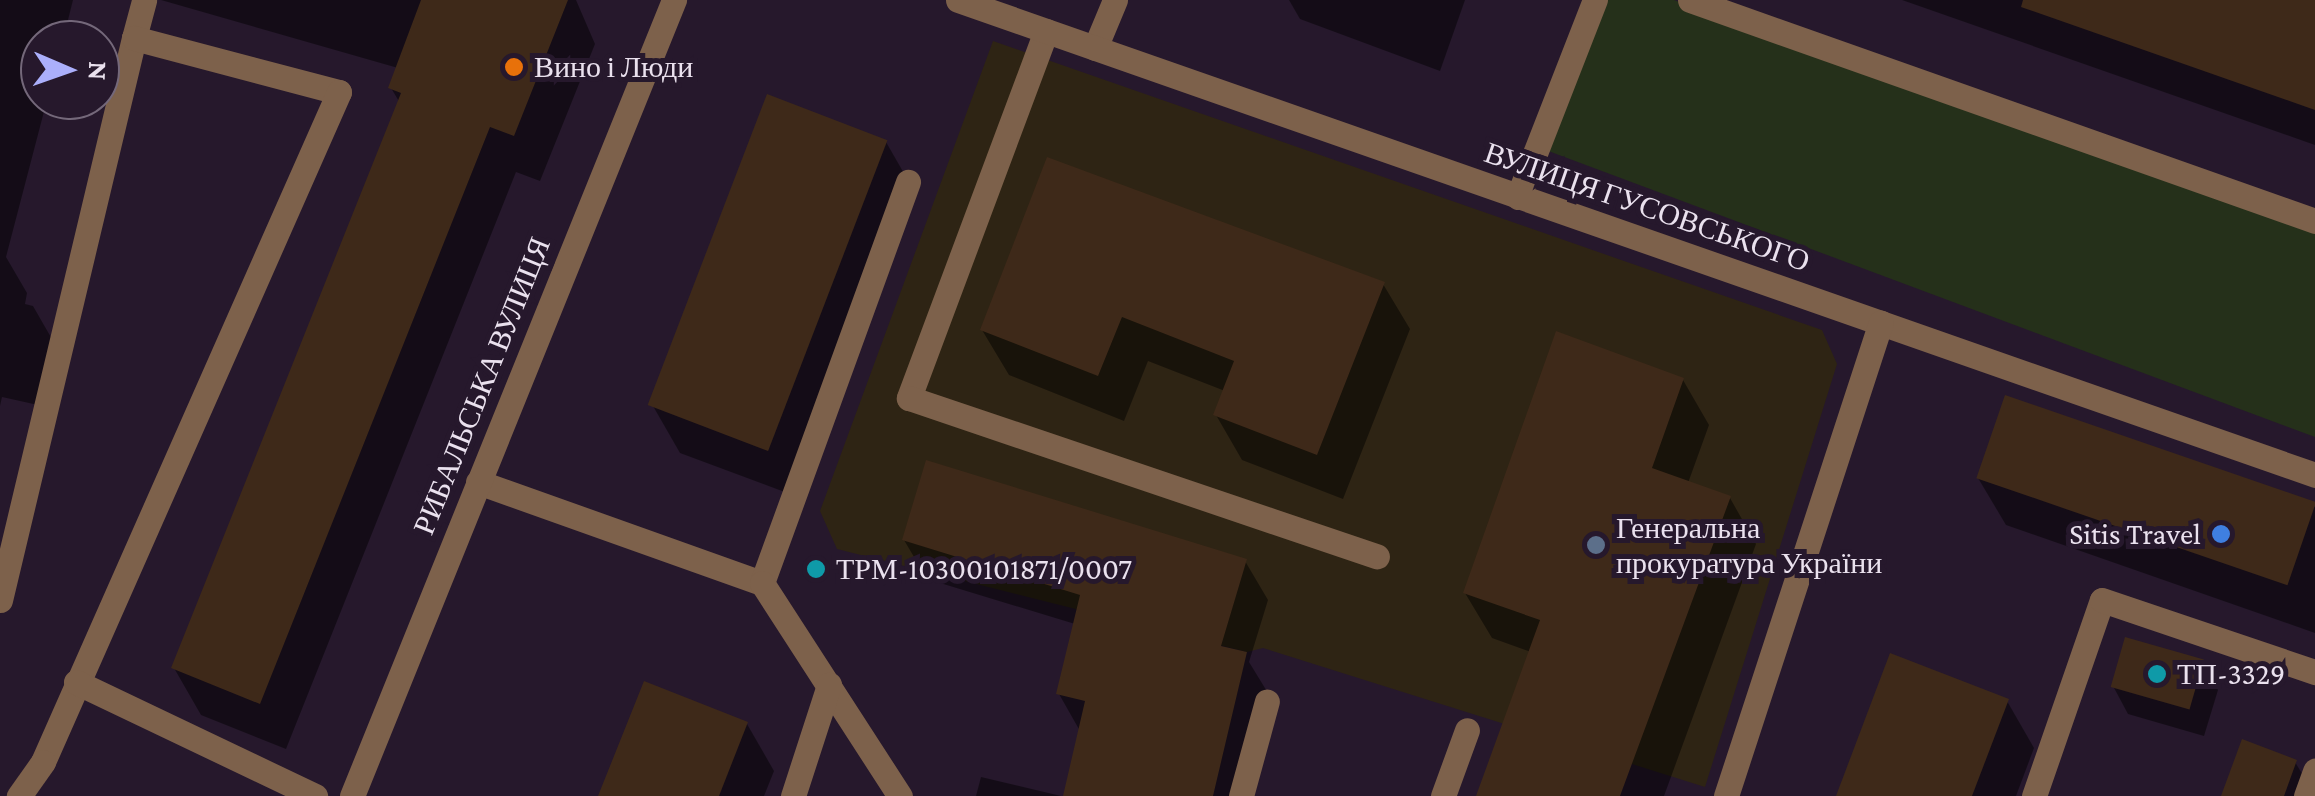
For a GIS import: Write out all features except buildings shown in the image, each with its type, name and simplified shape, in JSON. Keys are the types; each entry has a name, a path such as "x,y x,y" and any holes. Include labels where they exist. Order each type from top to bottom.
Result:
{"street":[{"path":"0,600 144,0"},
{"name":"РИБАЛЬСЬКА ВУЛИЦЯ","path":"352,796 674,0"},
{"name":"ВУЛИЦЯ ГУСОВСЬКОГО","path":"958,0 2315,475"},
{"path":"1095,48 1115,0"},
{"path":"1518,196 1595,0"},
{"path":"1690,0 2315,221"},
{"path":"1046,31 910,398 1376,556"},
{"path":"19,796 42,762 340,92 134,38"},
{"path":"762,583 908,182"},
{"path":"1726,796 1880,323"},
{"path":"478,482 762,583 900,796"},
{"path":"2034,796 2102,600 2315,672"},
{"path":"76,682 315,796"},
{"path":"793,796 829,685"},
{"path":"1241,796 1267,701"},
{"path":"1442,796 1467,730"},
{"path":"2306,796 2315,771"}],"shaded area":[{"path":"993,41 1822,330 1837,364 1705,787 1263,648 1247,652 837,549 820,511"}],"green space":[{"path":"1598,0 1674,0 2315,226 2315,437 1543,149"}],"place":[{"name":"Вино і Люди","path":"514,67"},
{"name":"Sitis Travel","path":"2221,534"},
{"name":"Генеральна прокуратура України","path":"1596,545"},
{"name":"ТРМ-10300101871/0007","path":"816,569"},
{"name":"ТП-3329","path":"2157,674"}]}
